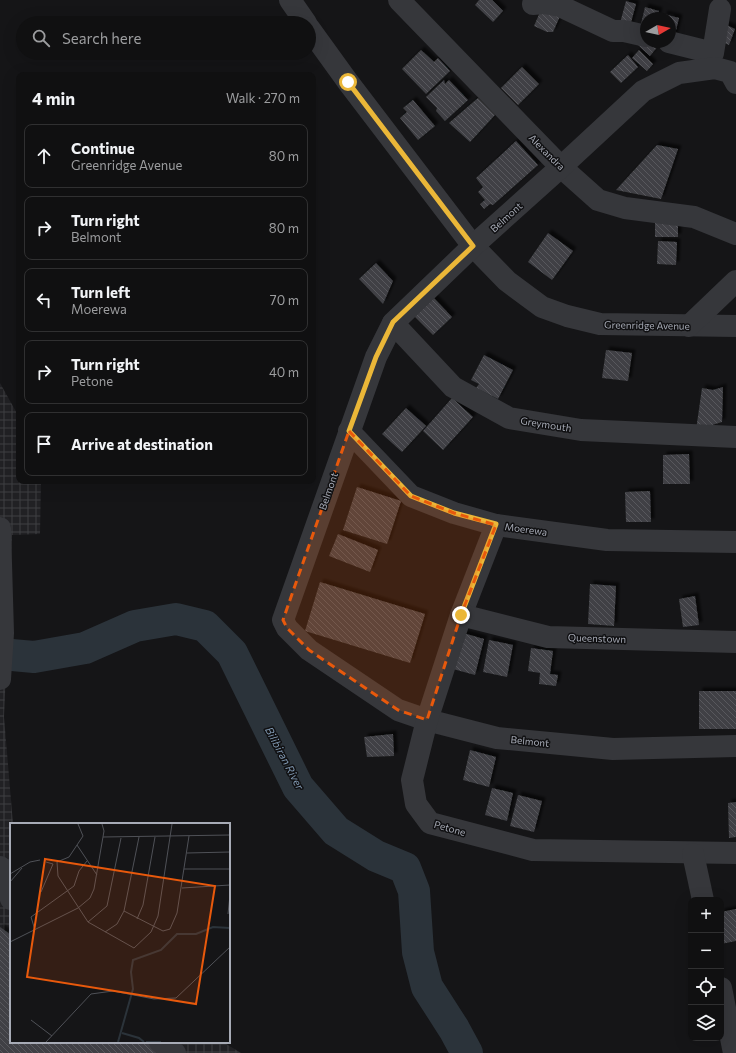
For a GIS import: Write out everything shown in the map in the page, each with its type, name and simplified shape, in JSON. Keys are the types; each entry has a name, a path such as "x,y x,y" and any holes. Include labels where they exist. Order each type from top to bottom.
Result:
{"street":[{"name":"Alexandra","path":"399,0 561,167 598,200 625,208 694,217 736,234"},
{"path":"533,4 545,3 560,6 613,31 624,31 640,35"},
{"path":"676,44 713,52 720,9"},
{"name":"Greenridge Avenue","path":"316,38 473,246 507,281 542,306 567,316 600,324 736,326"},
{"name":"Belmont","path":"736,83 730,72 715,68 691,71 673,76 643,91 473,246 393,322 376,357 283,620 286,628 309,650 398,710 427,720 497,738 613,749 736,746"},
{"path":"689,326 736,281"},
{"name":"Greymouth","path":"393,322 453,387 509,418 580,430 736,437"},
{"name":"Moerewa","path":"349,431 411,496 454,513 496,524 607,540 736,542"},
{"name":"Petone","path":"496,524 461,615 427,720 412,780 416,804 430,823 533,850 693,854 736,853"},
{"path":"0,528 3,633 0,679"},
{"name":"Queenstown","path":"461,615 548,637 736,642"},
{"path":"693,854 702,897"},
{"path":"0,867 10,896"},
{"path":"724,1003 734,1053"},
{"path":"161,1043 175,1053"}],"highlighted area":[{"path":"349,431 411,496 454,513 496,525 461,615 427,720 398,710 309,650 287,628 283,620"}],"shaded area":[{"path":"0,383 16,412 16,484 41,484 40,534 12,535 4,717 13,823 10,823 10,1043 225,1043 241,1053 0,1053"}],"building":[{"path":"479,0 492,0 503,11 493,22 475,5"},
{"path":"626,1 636,4 630,26 620,23"},
{"path":"543,5 561,14 553,32 547,32 534,26"},
{"path":"645,7 659,11 659,12 644,12"},
{"path":"676,17 679,18 676,30"},
{"path":"722,23 735,29 729,45 715,39"},
{"path":"641,48 656,48 650,56"},
{"path":"421,50 434,62 438,58 450,71 426,94 402,69"},
{"path":"639,50 653,64 647,71 632,58"},
{"path":"628,55 638,67 621,83 610,72"},
{"path":"522,67 539,84 518,105 501,88"},
{"path":"444,80 445,84 449,80 468,100 445,121 436,111 437,108 426,97"},
{"path":"478,98 495,115 470,142 449,123"},
{"path":"413,100 435,126 418,140 400,118 407,112 403,108"},
{"path":"516,141 538,165 493,205 490,204 484,209 480,204 485,200 478,192 483,187 476,178"},
{"path":"657,145 678,149 661,199 616,190"},
{"path":"655,219 678,219 678,237 655,237"},
{"path":"548,233 573,251 552,280 528,262"},
{"path":"658,241 677,242 676,265 657,264"},
{"path":"376,263 393,281 383,304 359,279"},
{"path":"433,297 452,317 433,335 414,316"},
{"path":"606,350 632,353 628,381 602,378"},
{"path":"484,355 513,370 498,399 476,388 479,384 471,380"},
{"path":"723,387 722,422 696,430 702,388 713,390"},
{"path":"452,398 473,417 443,450 423,431"},
{"path":"406,408 426,426 402,452 382,434"},
{"path":"689,454 690,484 663,484 663,455"},
{"path":"357,487 401,501 387,544 343,530"},
{"path":"650,491 651,522 626,522 625,492"},
{"path":"338,534 378,550 370,572 329,556"},
{"path":"320,582 425,614 410,663 305,631"},
{"path":"590,584 616,586 614,626 588,624"},
{"path":"695,596 699,625 683,627 679,599"},
{"path":"463,633 484,639 475,675 453,669"},
{"path":"489,640 513,645 507,677 483,672"},
{"path":"531,648 553,651 550,674 558,675 556,686 539,684 540,673 528,671"},
{"path":"699,691 736,691 736,729 699,729"},
{"path":"393,734 394,756 367,757 364,737"},
{"path":"470,750 496,757 489,787 463,780"},
{"path":"492,788 513,793 507,821 485,815"},
{"path":"518,795 542,801 534,832 510,826"},
{"path":"736,802 736,837 729,838 728,803"},
{"path":"736,909 736,941 724,943 724,933 724,911"},
{"path":"0,927 10,934 10,1043 148,1043 161,1053 0,1053"}],"waterway":[{"name":"Bilibiran River","path":"0,654 34,657 85,648 135,626 176,619 205,626 232,653 298,787 336,831 376,856 405,868 414,891 418,952 427,987 454,1029 467,1053"}],"route":[{"path":"348,82 473,246 393,322 376,357 349,431 411,496 454,513 496,524 461,615"}]}
